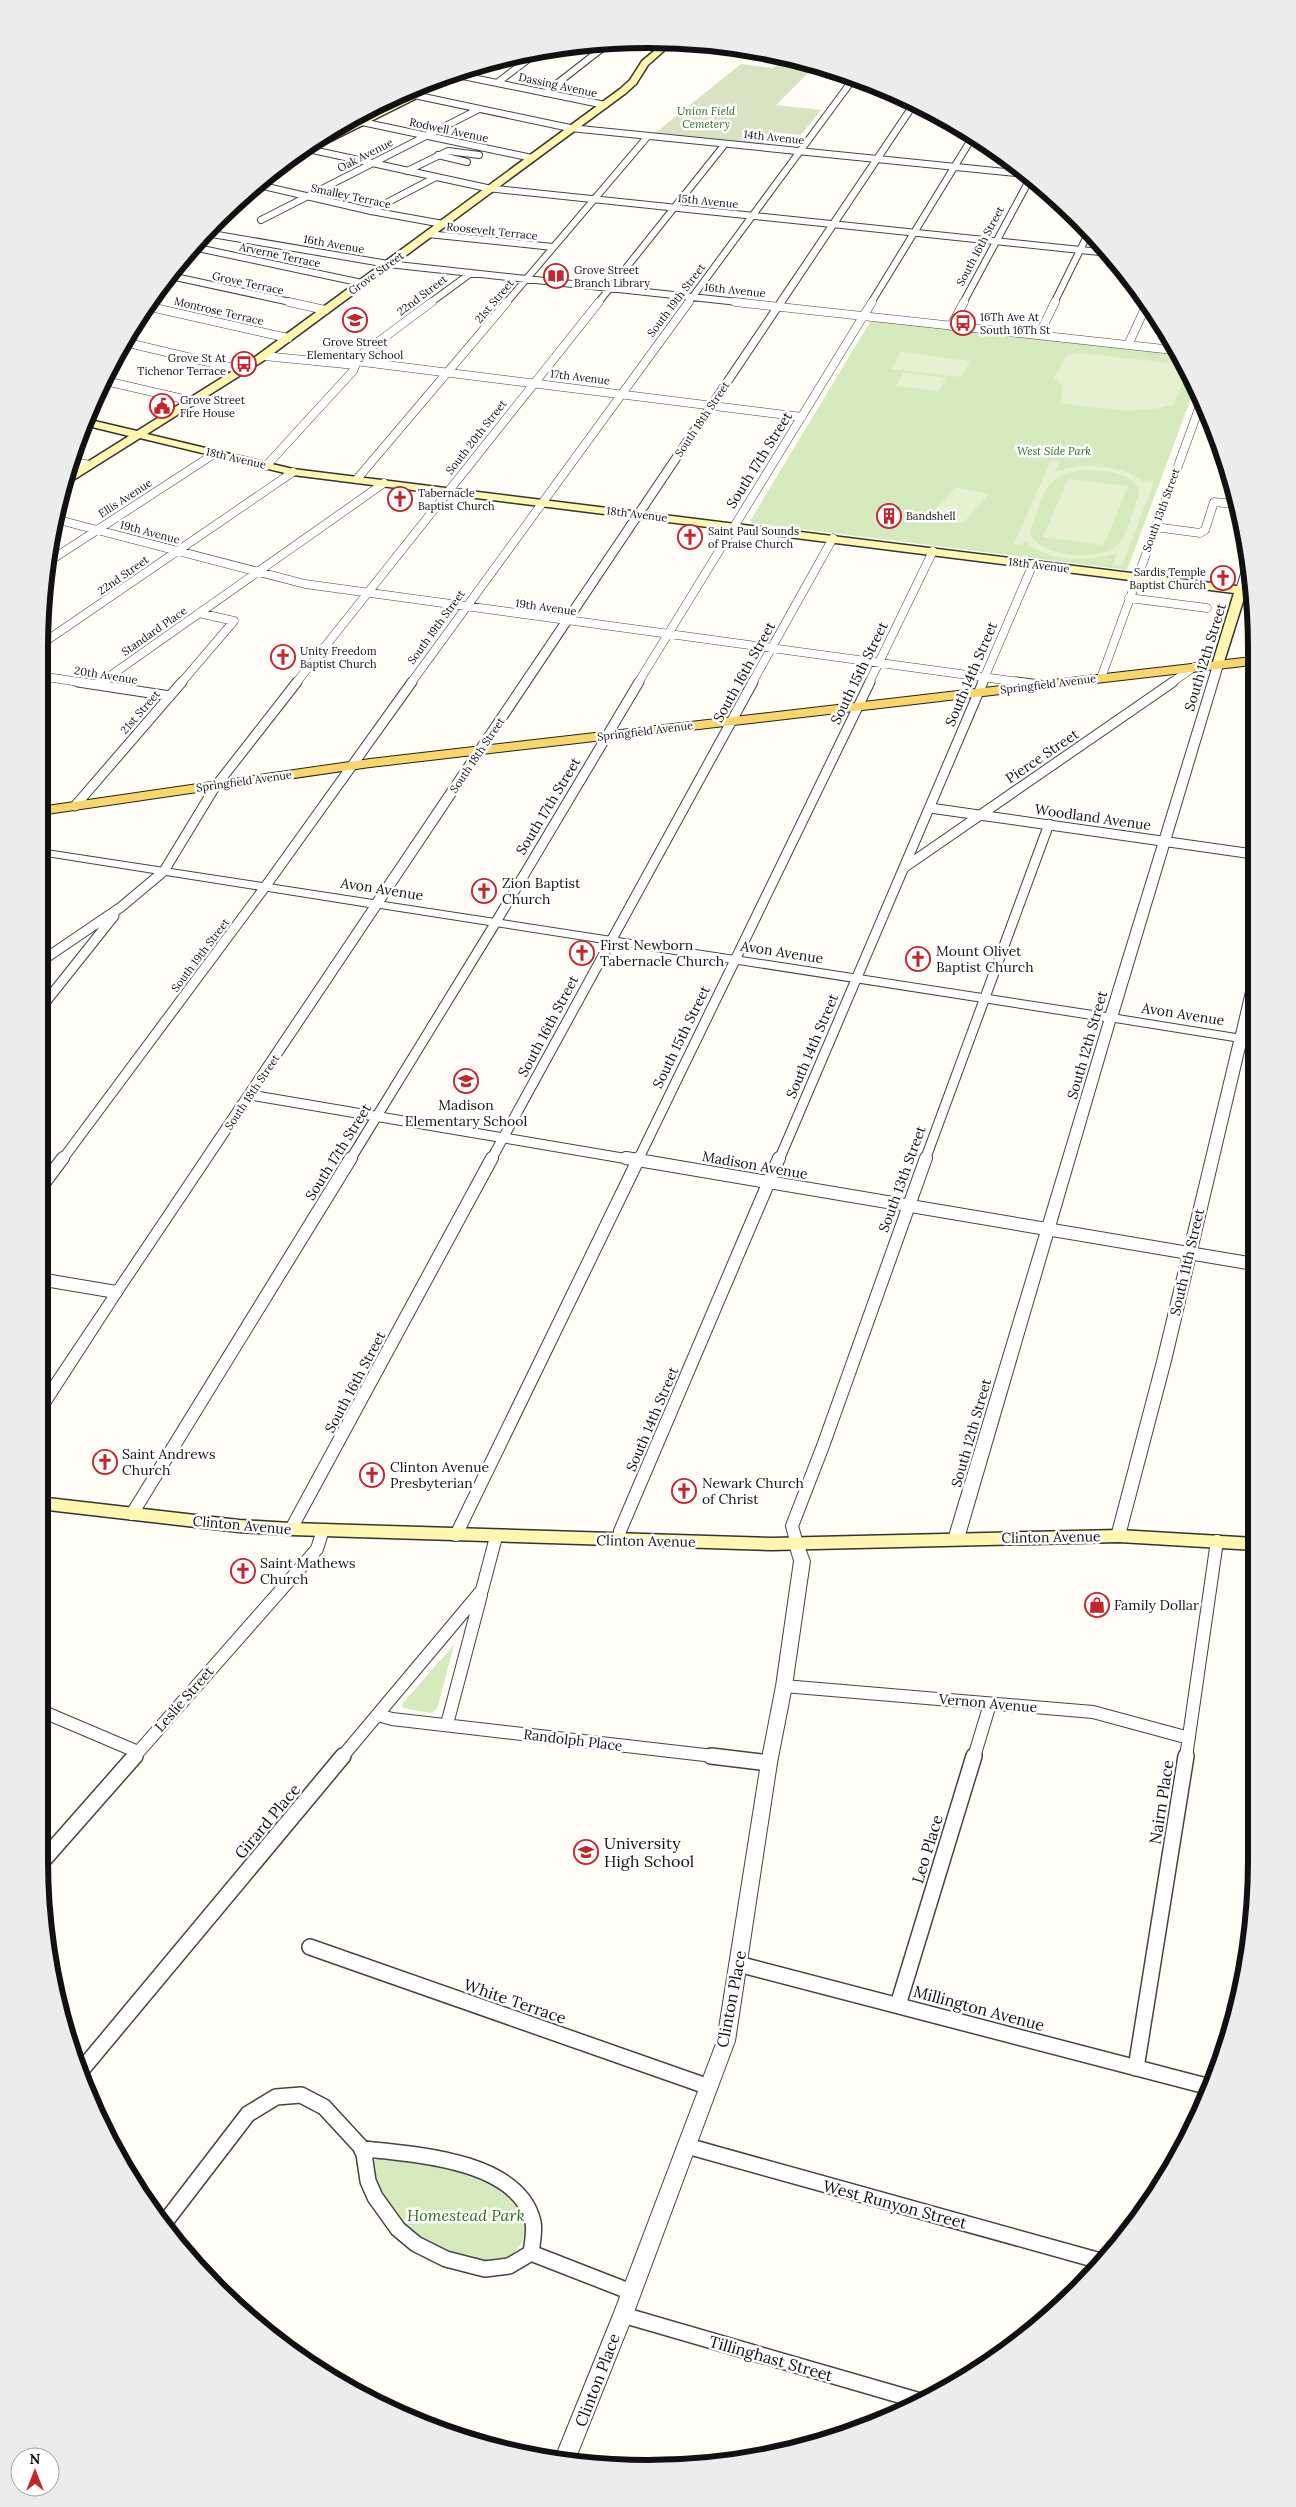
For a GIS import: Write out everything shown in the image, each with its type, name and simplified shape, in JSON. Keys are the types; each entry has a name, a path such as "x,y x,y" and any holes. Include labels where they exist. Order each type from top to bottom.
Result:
{"main road":[{"name":"Grove Street","path":"73,475 264,356 605,105 628,87 644,63 661,48"},
{"path":"340,133 385,108"},
{"name":"18th Avenue","path":"91,423 293,472 450,490 1245,591"},
{"name":"South 12th Street","path":"1218,665 1245,593"},
{"name":"Springfield Avenue","path":"48,810 350,766 1248,661"},
{"name":"Clinton Avenue","path":"48,1504 292,1529 496,1537 797,1544 1119,1536 1248,1543"}],"street":[{"path":"545,93 600,50"},
{"path":"497,83 527,60"},
{"name":"Dassing Avenue","path":"464,76 605,105"},
{"name":"South 19th Street","path":"48,1179 264,887 541,502 851,83"},
{"name":"14th Avenue","path":"417,94 479,109 573,128 1015,173"},
{"name":"South 18th Street","path":"48,1397 116,1292 911,108"},
{"name":"Oak Avenue","path":"261,220 479,109"},
{"name":"Rodwell Avenue","path":"362,122 532,158"},
{"name":"21st Street","path":"357,479 648,136"},
{"name":"South 17th Street","path":"132,1514 496,922 606,736 970,141"},
{"name":"South 20th Street","path":"121,907 164,871 216,785 365,594 725,144"},
{"name":"15th Avenue","path":"313,150 491,189 1099,252"},
{"path":"407,171 438,155 455,150 479,155"},
{"path":"438,155 467,162"},
{"path":"371,211 436,177"},
{"name":"South 16th Street","path":"951,326 1028,183"},
{"name":"Smalley Terrace","path":"265,186 371,211 443,224"},
{"name":"16th Avenue","path":"213,234 388,264 1169,350"},
{"name":"Roosevelt Terrace","path":"428,234 553,247"},
{"path":"1038,335 1086,238"},
{"name":"Arverne Terrace","path":"200,249 362,283"},
{"name":"22nd Street","path":"266,466 353,370 359,356 471,273"},
{"name":"Grove Terrace","path":"175,278 325,310"},
{"name":"Montrose Terrace","path":"154,308 288,338"},
{"path":"1128,345 1144,310"},
{"path":"131,344 242,370"},
{"name":"17th Avenue","path":"264,356 449,372 802,417"},
{"path":"109,382 192,401"},
{"name":"South 13th Street","path":"1101,678 1199,409"},
{"name":"Ellis Avenue","path":"55,557 214,454"},
{"path":"77,462 89,465"},
{"name":"22nd Street","path":"48,640 293,472"},
{"path":"199,613 384,483"},
{"path":"1155,527 1200,533 1205,530 1214,502 1231,504"},
{"name":"19th Avenue","path":"61,521 305,584 464,608 1040,685"},
{"name":"South 16th Street","path":"292,1529 610,940 833,538"},
{"name":"South 15th Street","path":"456,1535 933,551"},
{"name":"South 14th Street","path":"619,1541 620,1531 986,678 1033,564"},
{"path":"1129,598 1207,608"},
{"name":"21st Street","path":"75,806 234,621 199,613"},
{"name":"Standard Place","path":"97,685 199,613"},
{"name":"South 12th Street","path":"956,1539 1163,841 1218,665"},
{"name":"Pierce Street","path":"905,867 1194,668"},
{"name":"20th Avenue","path":"48,677 170,696"},
{"name":"Woodland Avenue","path":"930,808 1248,853"},
{"name":"South 13th Street","path":"797,1544 792,1526 983,998 1049,824"},
{"name":"Avon Avenue","path":"48,853 1247,1039"},
{"path":"48,957 121,907"},
{"path":"48,999 121,907"},
{"name":"South 11th Street","path":"1119,1536 1189,1253 1247,1039"},
{"name":"Madison Avenue","path":"250,1095 1248,1263"},
{"path":"48,1281 116,1292"},
{"name":"Leslie Street","path":"48,1855 317,1549 323,1530"},
{"name":"Girard Place","path":"447,1724 496,1537"},
{"name":"Nairn Place","path":"1136,2068 1189,1738 1217,1541"},
{"name":"Clinton Place","path":"568,2454 623,2315 726,2041 769,1763 784,1686 802,1561 797,1544"},
{"name":"Girard Place","path":"84,2066 482,1590"},
{"name":"Vernon Avenue","path":"784,1686 1093,1712 1189,1738"},
{"name":"Leo Place","path":"898,2006 990,1704"},
{"path":"48,1714 138,1752"},
{"name":"Randolph Place","path":"378,1715 769,1763"},
{"name":"White Terrace","path":"310,1947 709,2087"},
{"name":"Millington Avenue","path":"738,1964 1204,2086"},
{"path":"167,2219 227,2138 248,2114 264,2100 281,2094 299,2095 319,2103 336,2118 363,2149 368,2181 376,2198 391,2221 419,2246 458,2263 493,2270 509,2267 524,2260 531,2253 534,2238 534,2216 524,2200 504,2182 479,2168 363,2149"},
{"name":"West Runyon Street","path":"686,2146 1095,2259"},
{"path":"531,2253 631,2292"},
{"name":"Tillinghast Street","path":"623,2315 912,2399"}],"green space":[{"name":"Union Field Cemetery","path":"780,62 811,70 776,105 821,110 801,135 772,132 763,144 655,133 741,64 772,68"},
{"name":"West Side Park","path":"876,321 1172,355 1193,395 1127,570 752,523 750,521 870,322"},
{"path":"901,352 970,361 961,377 891,369"},
{"path":"1080,353 1177,364 1185,378 1174,404 1160,408 1117,410 1060,403 1063,387 1054,378 1066,356"},
{"path":"903,373 946,378 939,391 896,386"},
{"path":"1051,460 1060,461 1055,472 1077,467 1101,467 1125,472 1144,483 1145,480 1154,481 1122,566 1113,565 1117,553 1094,558 1069,559 1045,553 1025,541 1023,545 1014,544","holes":["1087,470 1118,474 1126,477 1137,486 1139,493 1123,538 1112,549 1086,555 1056,552 1043,547 1034,539 1030,530 1043,496 1054,481 1062,476"]},
{"path":"1068,479 1128,486 1104,545 1043,537"},
{"path":"956,487 989,494 963,523 929,516"},
{"path":"454,1645 437,1709 431,1713 403,1708 402,1704"},
{"name":"Homestead Park","path":"382,2157 461,2171 486,2179 497,2185 507,2193 522,2213 525,2224 520,2246 510,2256 502,2260 479,2261 454,2255 432,2246 419,2238 397,2216 377,2185 372,2167 373,2161"}],"place":[{"name":"Grove Street Branch Library","path":"556,276"},
{"name":"Grove Street Elementary School","path":"355,320"},
{"name":"16Th Ave At South 16Th St","path":"963,323"},
{"name":"Grove St At Tichenor Terrace","path":"244,364"},
{"name":"Grove Street Fire House","path":"162,406"},
{"name":"Tabernacle Baptist Church","path":"400,499"},
{"name":"Bandshell","path":"889,516"},
{"name":"Saint Paul Sounds of Praise Church","path":"690,537"},
{"name":"Sardis Temple Baptist Church","path":"1223,578"},
{"name":"Unity Freedom Baptist Church","path":"283,657"},
{"name":"Zion Baptist Church","path":"484,891"},
{"name":"First Newborn Tabernacle Church","path":"582,953"},
{"name":"Mount Olivet Baptist Church","path":"918,959"},
{"name":"Madison Elementary School","path":"466,1081"},
{"name":"Saint Andrews Church","path":"105,1462"},
{"name":"Clinton Avenue Presbyterian","path":"372,1475"},
{"name":"Newark Church of Christ","path":"684,1491"},
{"name":"Saint Mathews Church","path":"243,1571"},
{"name":"Family Dollar","path":"1097,1605"},
{"name":"University High School","path":"586,1852"}]}
